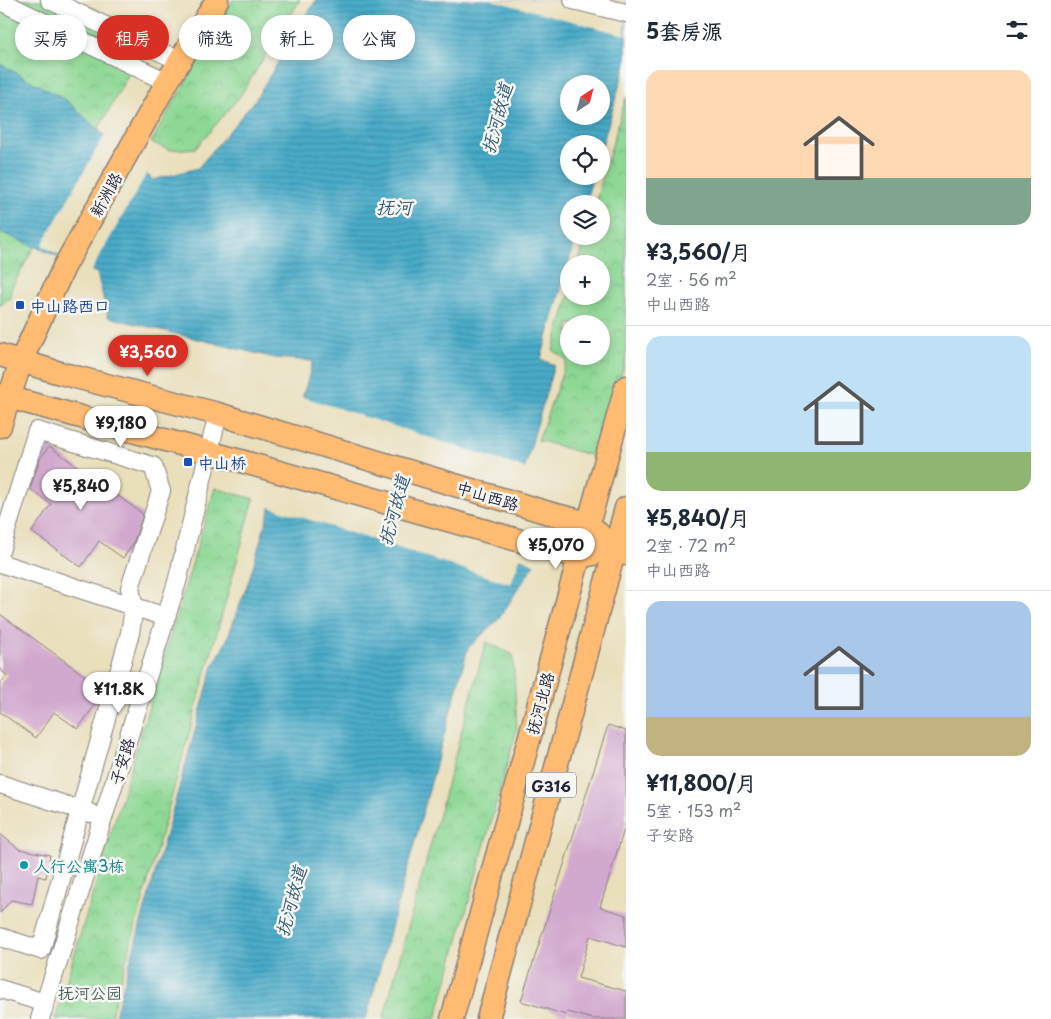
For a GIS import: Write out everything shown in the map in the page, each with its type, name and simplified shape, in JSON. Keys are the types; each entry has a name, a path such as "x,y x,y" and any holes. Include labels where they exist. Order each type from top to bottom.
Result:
{"main road":[{"name":"新洲路","path":"0,426 3,398 64,267 167,82 217,0"},
{"name":"中山西路","path":"0,355 60,373 218,414 552,514 588,523"},
{"name":"抚河北路","path":"452,1019 626,387"},
{"path":"3,398 209,452 579,557 620,552"},
{"name":"抚河北路","path":"489,1019 620,552 626,508"},
{"path":"588,523 620,552"}],"street":[{"path":"50,0 180,61"},
{"path":"573,0 626,13"},
{"path":"0,1 167,82"},
{"name":"子安路","path":"43,1011 177,582 218,414"},
{"path":"0,551 37,431 153,466 161,491 130,588 134,608 130,633 41,950 0,937"},
{"path":"0,563 166,617"},
{"path":"0,784 103,818"},
{"path":"0,989 43,1011"}],"green space":[{"path":"0,0 76,0 108,15 97,15 97,60 136,60 11,289 10,298 0,306"},
{"path":"232,0 300,0 291,15 261,15 262,60 240,96 196,148 169,150 151,142 198,60 251,60 251,15 223,15"},
{"path":"626,97 626,358 599,458 538,440 565,365 610,365 610,315 563,315 566,305 610,305 610,255 581,255 583,245 610,245 610,195 598,195 601,185 610,185 610,152"},
{"path":"560,326 560,355 553,350"},
{"name":"抚河公园","path":"215,488 254,499 110,1019 55,1019"},
{"path":"486,642 513,655 517,729 436,1019 383,1019"}],"water":[{"name":"抚河","path":"316,0 626,0 626,63 610,118 610,75 560,75 560,125 608,125 605,135 560,135 560,185 590,185 588,195 560,195 560,245 573,245 571,255 560,255 560,292 541,359 554,365 502,548 534,565 498,620 468,648 366,1019 114,1019 213,666 226,642 249,580 313,361 275,358 108,317 97,273 0,232 0,64 66,100 153,180 198,168 255,100 279,60 333,60 333,15 307,15"}],"pier":[{"path":"491,0 626,0 625,35"},
{"path":"106,133 148,171 90,273 42,245"},
{"name":"中山桥","path":"300,396 527,469 505,547 521,555 511,584 267,506"}],"building":[{"path":"49,446 143,514 133,544 123,558 99,541 81,567 32,532 51,504 30,489 40,459"},
{"path":"0,614 103,689 101,696 78,729 54,712 36,738 0,712 0,684 7,675 0,670"},
{"path":"608,725 626,731 626,823 600,907 626,915 626,947 590,936 578,978 626,991 626,1019 593,1019 567,1012 566,1015 521,1001"},
{"name":"人行公寓3栋","path":"0,834 19,849 50,855 46,878 38,876 32,904 11,900 0,913"}],"place":[{"name":"中山路西口","path":"20,305"},
{"name":"中山桥","path":"188,462"},
{"name":"人行公寓3栋","path":"24,865"}],"water label":[{"name":"抚河故道","path":"496,118"},
{"name":"抚河故道","path":"393,510"},
{"name":"抚河故道","path":"290,901"}]}
